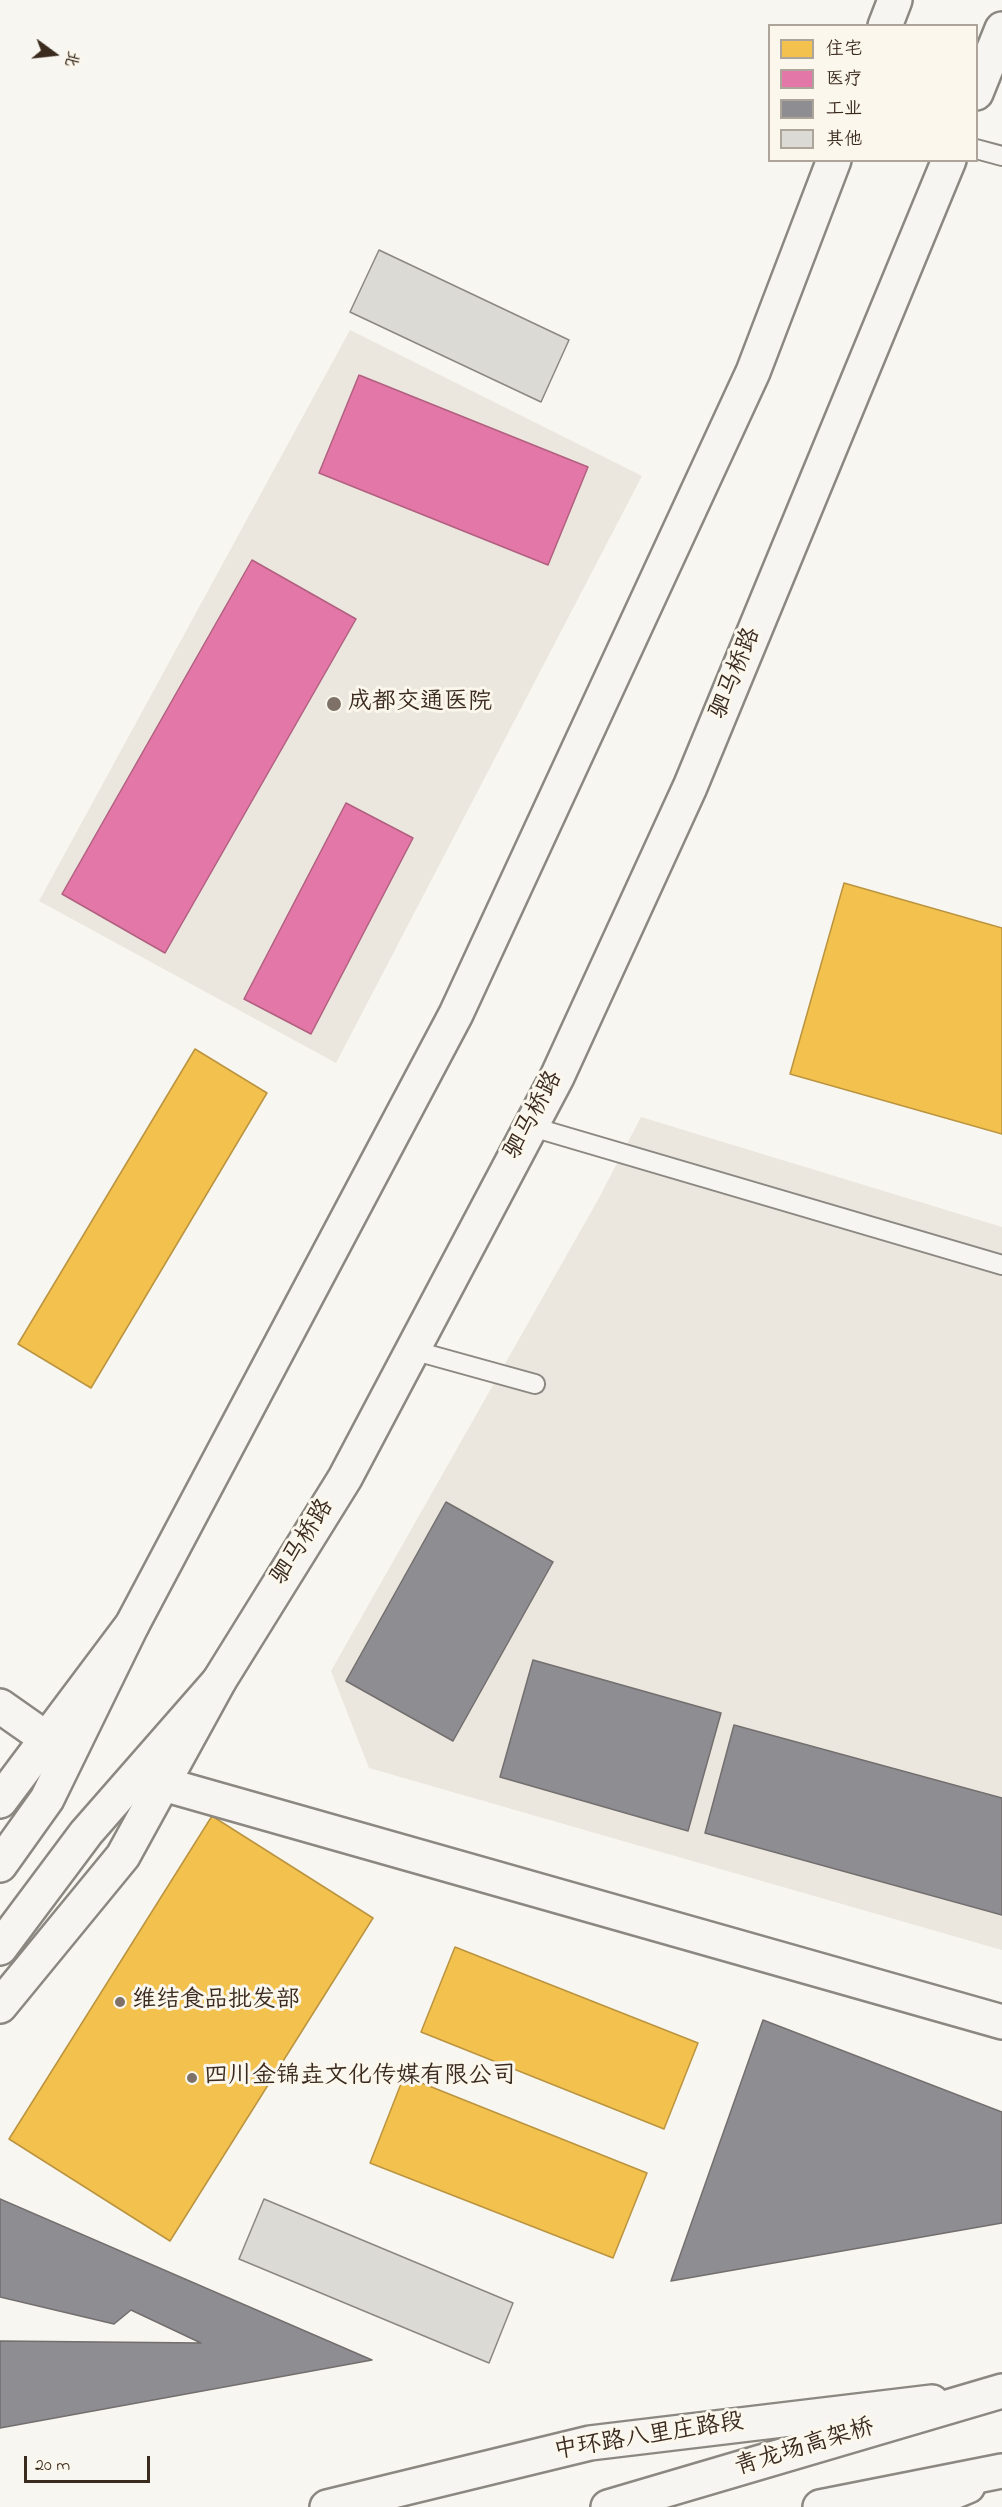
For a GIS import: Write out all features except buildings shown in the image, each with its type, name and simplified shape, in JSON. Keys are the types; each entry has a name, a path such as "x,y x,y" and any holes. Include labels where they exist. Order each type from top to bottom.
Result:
{"main road":[{"path":"886,24 895,0"},
{"path":"978,88 1002,30"},
{"path":"0,1864 47,1799 132,1625 456,1014 753,372 833,162"},
{"name":"驷马桥路","path":"0,2006 123,1856 219,1680 345,1478 529,1126 557,1077 690,787 948,162"},
{"path":"0,1801 132,1625"},
{"path":"0,1948 86,1833 219,1680"},
{"path":"0,1706 47,1739"},
{"path":"163,1784 1002,2022"},
{"name":"中环路八里庄路段","path":"327,2507 590,2443 989,2395"},
{"name":"青龙场高架桥","path":"608,2507 989,2395"},
{"path":"820,2507 1002,2471"},
{"path":"917,2507 1002,2471"}],"lane":[{"path":"978,150 1002,156"},
{"path":"529,1126 1002,1264"},
{"path":"412,1350 535,1384"}],"shaded area":[{"name":"成都交通医院","path":"350,330 642,476 336,1063 39,901"},
{"path":"641,1117 1002,1227 1002,1950 369,1768 331,1671 599,1198"}],"place":[{"name":"成都交通医院","path":"334,704"},
{"name":"维结食品批发部","path":"120,2002"},
{"name":"四川金锦垚文化传媒有限公司","path":"192,2078"}]}
